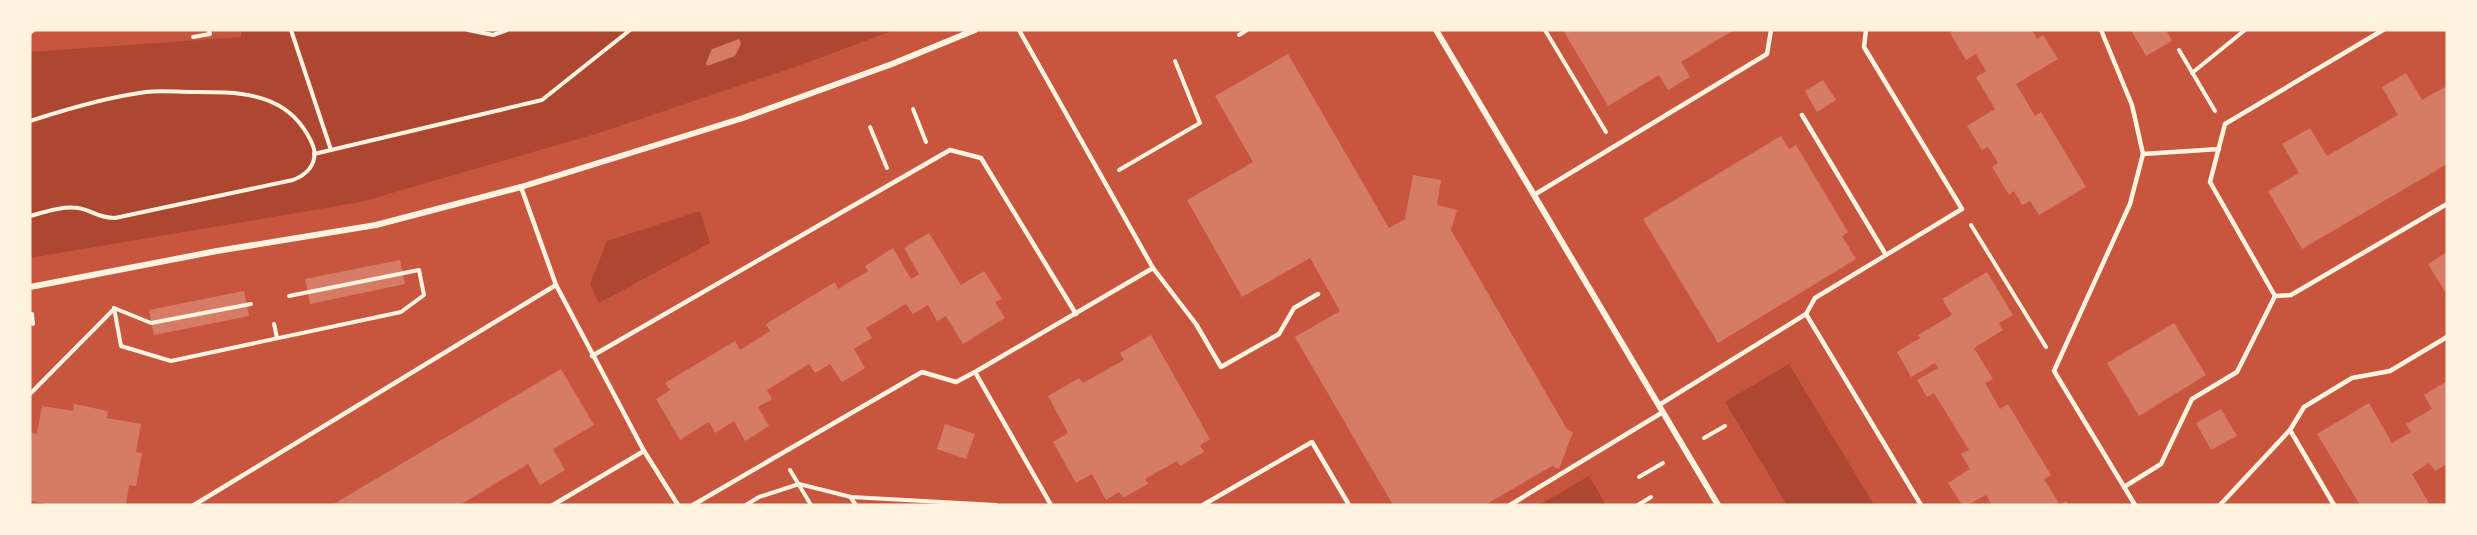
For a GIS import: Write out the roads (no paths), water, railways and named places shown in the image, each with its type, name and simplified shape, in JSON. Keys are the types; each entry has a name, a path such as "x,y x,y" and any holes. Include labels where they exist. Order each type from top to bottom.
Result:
{"street":[{"path":"30,287 217,251 376,225 521,188 743,118 892,64 975,30"},
{"path":"1436,30 1717,503"}],"lane":[{"path":"1019,30 1153,268 1196,324 1221,367 1279,334 1294,308 1318,294"},
{"path":"1534,195 1767,54 1771,30"},
{"path":"1659,405 1806,314 1815,298 1962,209 1864,47 1866,30"},
{"path":"2101,30 2132,105 2143,154 2130,204 2054,371 2135,505"},
{"path":"2276,296 2210,182 2225,124 2383,30"},
{"path":"1802,115 1886,255"},
{"path":"2143,154 2219,149"},
{"path":"592,356 950,150 981,158 1076,314"},
{"path":"521,188 556,285 644,451 678,505"},
{"path":"2276,296 2290,295 2447,204"},
{"path":"693,505 922,372 956,382 1153,268"},
{"path":"194,505 556,285"},
{"path":"2124,487 2161,464 2192,399 2237,372 2276,296"},
{"path":"1806,314 1921,505"},
{"path":"2220,505 2290,430 2304,407 2352,378 2390,372 2447,337"},
{"path":"975,372 1051,505"},
{"path":"1510,505 1663,412"},
{"path":"2290,430 2334,505"},
{"path":"1203,505 1312,442 1349,505"},
{"path":"553,505 644,451"},
{"path":"1708,505 1717,503"}]}
